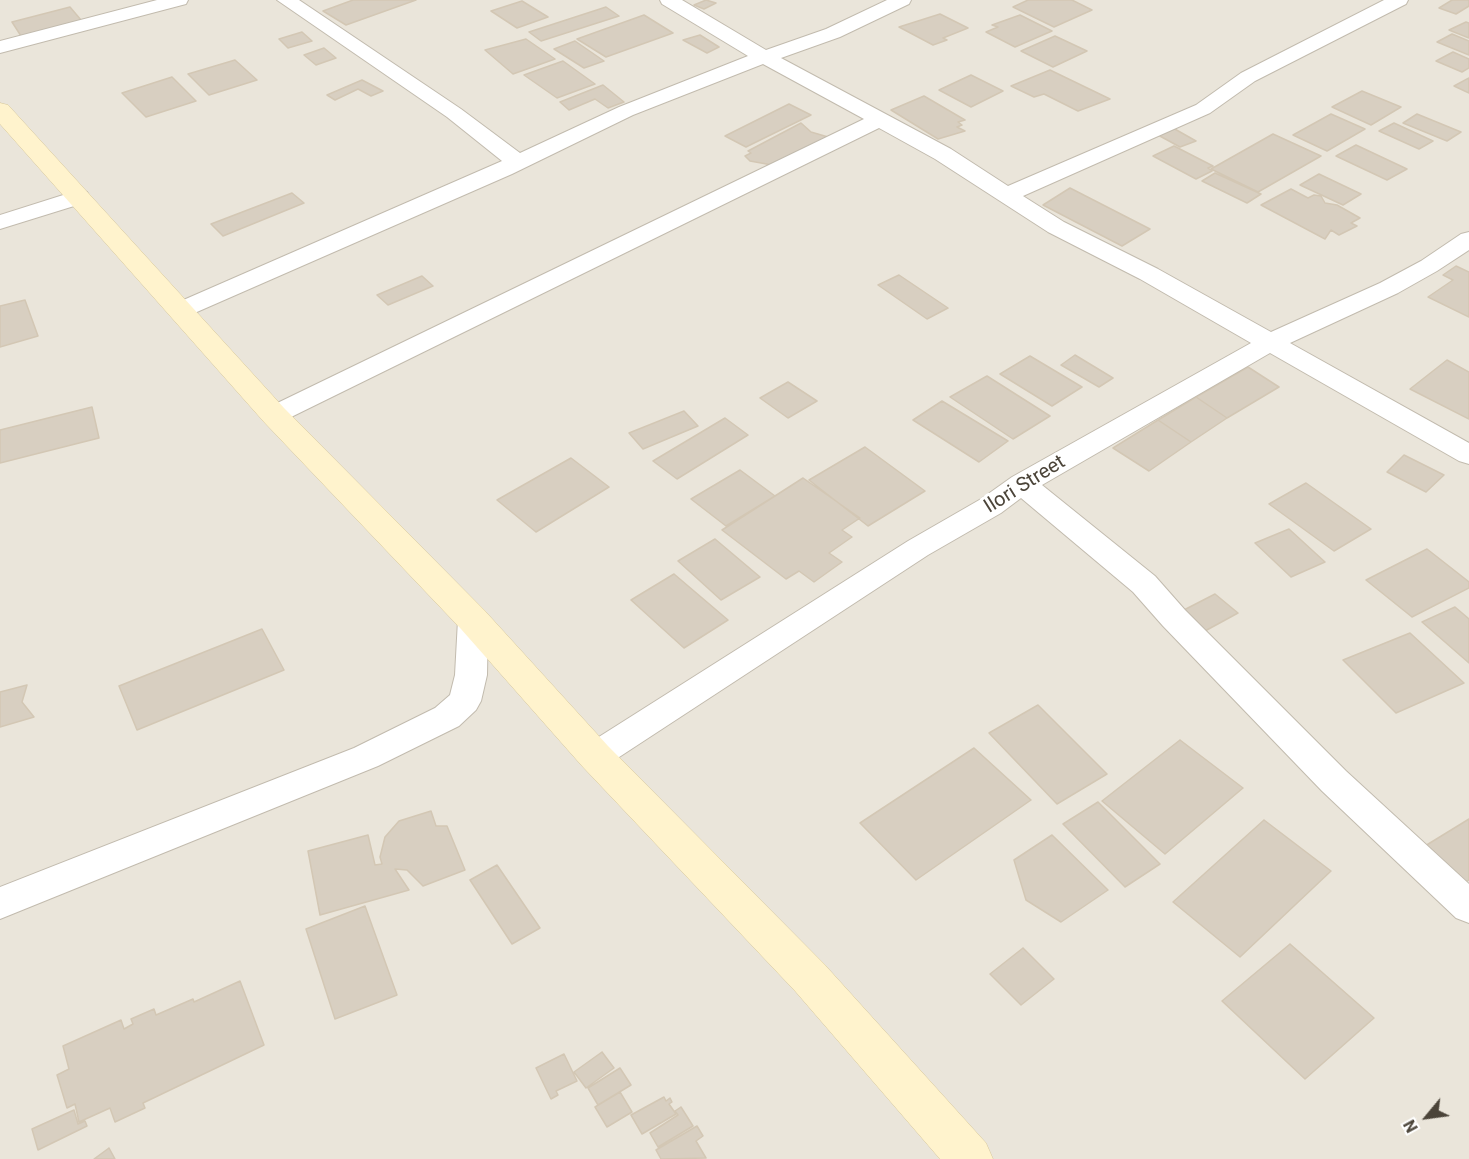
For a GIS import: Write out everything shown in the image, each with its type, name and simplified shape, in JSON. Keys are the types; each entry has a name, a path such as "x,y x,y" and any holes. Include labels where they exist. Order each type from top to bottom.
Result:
{"main road":[{"path":"0,110 274,416 473,620 595,756 810,978 970,1159"}],"street":[{"path":"0,47 179,0"},
{"path":"286,0 428,94 517,162"},
{"path":"669,0 766,58 943,154 1096,249 1149,274 1469,455"},
{"path":"181,310 636,107 738,66 832,33 902,0"},
{"path":"1006,195 1203,109 1248,77 1399,0"},
{"path":"274,416 879,120"},
{"path":"0,222 79,197"},
{"name":"Ilori Street","path":"595,756 918,548 991,506 1022,484 1271,342 1389,288 1429,266 1469,239"},
{"path":"1022,484 1144,584 1174,618 1334,781 1469,908"},
{"path":"0,903 366,757 447,717 465,701 471,675 473,620"}],"shaded area":[{"path":"0,0 1469,0 1469,1159 0,1159"}],"building":[{"path":"353,0 416,0 346,25 323,11"},
{"path":"706,0 716,3 704,9 694,5"},
{"path":"1028,0 1072,0 1092,10 1054,27 1013,7"},
{"path":"1452,0 1469,0 1469,6 1456,14 1439,8"},
{"path":"522,1 548,17 517,28 491,11"},
{"path":"70,7 81,20 21,36 12,22"},
{"path":"606,7 619,16 541,41 529,32"},
{"path":"940,14 968,28 943,38 947,40 933,45 899,27"},
{"path":"644,15 673,33 606,57 577,39"},
{"path":"1020,15 1052,31 1015,47 986,32 998,27 992,25"},
{"path":"1466,22 1469,23 1469,38 1449,30"},
{"path":"302,32 312,41 288,48 279,39"},
{"path":"1452,34 1469,41 1469,55 1437,42"},
{"path":"700,35 719,47 707,53 683,40"},
{"path":"1055,36 1087,51 1053,67 1021,51"},
{"path":"526,39 555,59 513,74 485,50"},
{"path":"575,41 604,61 584,68 554,49"},
{"path":"324,48 336,58 316,65 304,55"},
{"path":"1453,52 1469,59 1469,68 1462,72 1436,61"},
{"path":"235,60 257,80 209,95 188,74"},
{"path":"563,61 595,84 557,98 524,75"},
{"path":"1050,70 1110,99 1078,111 1044,94 1034,97 1011,86"},
{"path":"971,75 1003,91 971,107 939,90"},
{"path":"172,77 196,101 146,117 122,93"},
{"path":"1469,78 1469,93 1454,86"},
{"path":"362,80 383,91 371,96 358,89 335,100 327,95"},
{"path":"603,85 624,102 608,108 595,99 569,110 560,102"},
{"path":"1362,91 1401,107 1371,125 1332,107"},
{"path":"924,96 965,120 958,122 962,125 957,127 965,131 938,139 891,110"},
{"path":"789,104 811,115 746,147 725,136"},
{"path":"1331,114 1365,129 1327,151 1293,135"},
{"path":"1417,114 1461,132 1447,141 1403,123"},
{"path":"801,123 811,132 828,137 772,165 750,161 745,156 751,153 748,151"},
{"path":"1394,123 1433,141 1419,149 1379,131"},
{"path":"1173,128 1196,141 1180,147 1158,135"},
{"path":"1273,134 1321,156 1258,192 1211,169"},
{"path":"1356,145 1407,169 1387,180 1336,156"},
{"path":"1174,146 1213,166 1208,168 1212,171 1196,179 1153,156"},
{"path":"1215,173 1261,194 1247,203 1202,181"},
{"path":"1319,174 1361,194 1343,205 1300,185"},
{"path":"1070,188 1150,229 1122,246 1043,205"},
{"path":"1291,189 1308,198 1314,195 1321,196 1325,203 1337,205 1360,218 1351,223 1357,226 1339,235 1331,230 1325,239 1261,205"},
{"path":"292,193 304,203 223,236 211,224"},
{"path":"1456,266 1469,272 1469,317 1428,297 1453,280 1443,275"},
{"path":"899,275 948,308 927,319 878,285"},
{"path":"422,276 433,286 388,305 377,295"},
{"path":"25,300 38,336 0,347 0,306"},
{"path":"1075,355 1113,378 1099,387 1061,365"},
{"path":"1030,356 1082,387 1052,406 1000,374"},
{"path":"1447,360 1469,372 1469,419 1410,389"},
{"path":"1248,367 1279,387 1227,418 1196,397"},
{"path":"987,376 1050,416 1013,439 950,397"},
{"path":"788,382 817,401 788,418 760,398"},
{"path":"1196,397 1227,418 1191,442 1158,420"},
{"path":"942,401 1008,441 979,462 913,420"},
{"path":"92,407 99,438 0,463 0,430"},
{"path":"684,411 698,426 643,449 629,433"},
{"path":"725,418 748,435 677,479 653,461"},
{"path":"1158,420 1191,442 1149,471 1113,448"},
{"path":"865,447 925,491 868,526 809,480"},
{"path":"1404,455 1444,475 1426,492 1387,472"},
{"path":"571,458 609,487 536,532 497,500"},
{"path":"740,470 775,496 726,526 691,499"},
{"path":"803,478 860,518 842,530 852,537 829,553 842,562 814,582 799,571 786,579 722,530"},
{"path":"1306,483 1371,529 1334,551 1269,504"},
{"path":"1289,529 1325,562 1291,577 1255,543"},
{"path":"715,539 760,577 721,600 678,561"},
{"path":"1427,549 1469,582 1469,588 1412,617 1366,580"},
{"path":"674,574 728,620 684,648 631,600"},
{"path":"1215,594 1238,613 1205,631 1182,611"},
{"path":"1455,607 1469,619 1469,663 1422,622"},
{"path":"262,629 284,670 137,730 119,686"},
{"path":"1410,633 1464,683 1396,713 1343,660"},
{"path":"27,685 22,702 34,717 0,727 0,692"},
{"path":"1038,705 1107,774 1057,804 989,733"},
{"path":"1180,740 1243,788 1165,854 1102,801"},
{"path":"974,748 1031,800 916,880 860,823"},
{"path":"1098,802 1160,864 1125,887 1063,824"},
{"path":"431,811 436,826 447,826 465,870 423,886 407,870 395,869 409,890 320,915 308,851 368,835 375,865 382,864 380,857 385,837 399,821"},
{"path":"1469,819 1469,880 1464,883 1425,846"},
{"path":"1264,820 1331,871 1240,957 1173,902"},
{"path":"1052,835 1108,890 1061,922 1026,900 1014,860"},
{"path":"497,865 540,928 512,944 470,880"},
{"path":"365,906 397,995 335,1019 306,929"},
{"path":"1290,944 1374,1018 1305,1079 1222,1001"},
{"path":"1023,948 1054,979 1021,1005 990,974"},
{"path":"240,981 264,1045 143,1103 145,1108 115,1122 110,1108 79,1122 75,1104 67,1108 57,1075 69,1069 63,1046 121,1020 124,1029 133,1024 131,1019 154,1009 156,1015 193,999 194,1002"},
{"path":"602,1052 614,1068 586,1088 574,1072"},
{"path":"564,1054 577,1081 556,1091 558,1095 551,1099 536,1068"},
{"path":"620,1068 631,1085 598,1105 588,1088"},
{"path":"620,1092 632,1112 607,1127 595,1107"},
{"path":"664,1097 666,1101 670,1098 672,1102 669,1104 676,1114 642,1134 631,1115"},
{"path":"681,1107 693,1126 658,1147 650,1133 678,1115 675,1111"},
{"path":"74,1110 78,1124 85,1121 87,1126 38,1150 32,1129"},
{"path":"697,1126 703,1136 696,1141 706,1158 661,1159 656,1150"},
{"path":"109,1148 115,1159 94,1159"}]}
